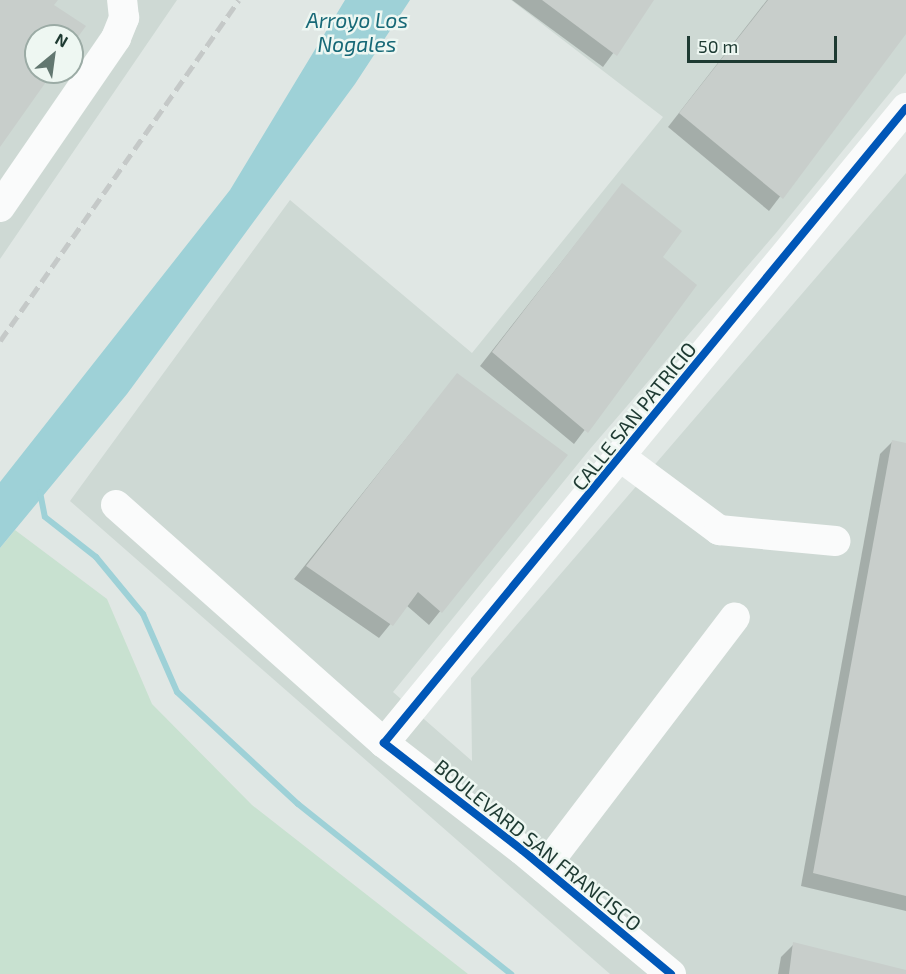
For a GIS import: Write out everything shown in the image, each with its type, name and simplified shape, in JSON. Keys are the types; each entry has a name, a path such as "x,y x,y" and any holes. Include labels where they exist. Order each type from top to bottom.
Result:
{"street":[{"path":"0,207 116,38 124,18 122,0"},
{"name":"CALLE SAN PATRICIO","path":"384,743 622,458 906,108"},
{"path":"622,458 719,530 835,541"},
{"name":"BOULEVARD SAN FRANCISCO","path":"116,505 384,743 544,868 670,974"},
{"path":"544,868 735,617"}],"shaded area":[{"path":"0,0 177,0 0,259"},
{"path":"511,0 906,0 906,73 776,233 590,449 393,692 472,761 471,678 906,173 906,974 610,974 70,501 290,200 472,353 663,117"}],"green space":[{"path":"15,530 107,599 152,704 252,805 468,974 0,974 0,548"}],"water":[{"name":"Arroyo Los Nogales","path":"345,0 410,0 355,84 127,394 0,548 0,482 230,190"}],"building":[{"path":"0,0 58,0 54,5 83,24 24,24 24,84 45,84 0,147"},
{"path":"542,0 654,0 617,56"},
{"path":"768,0 906,0 906,34 783,199 679,113"},
{"path":"622,183 682,231 663,257 697,285 588,433 492,352"},
{"path":"457,373 568,455 442,613 418,592 393,626 306,566"},
{"path":"892,440 906,443 906,896 813,873"},
{"path":"793,942 906,970 906,974 789,974"}],"waterway":[{"path":"40,492 45,517 96,557 143,614 177,692 298,804 511,974"}],"railway":[{"path":"0,341 239,0"}],"cycle path":[{"path":"671,974 522,850 384,743 906,108"}]}
